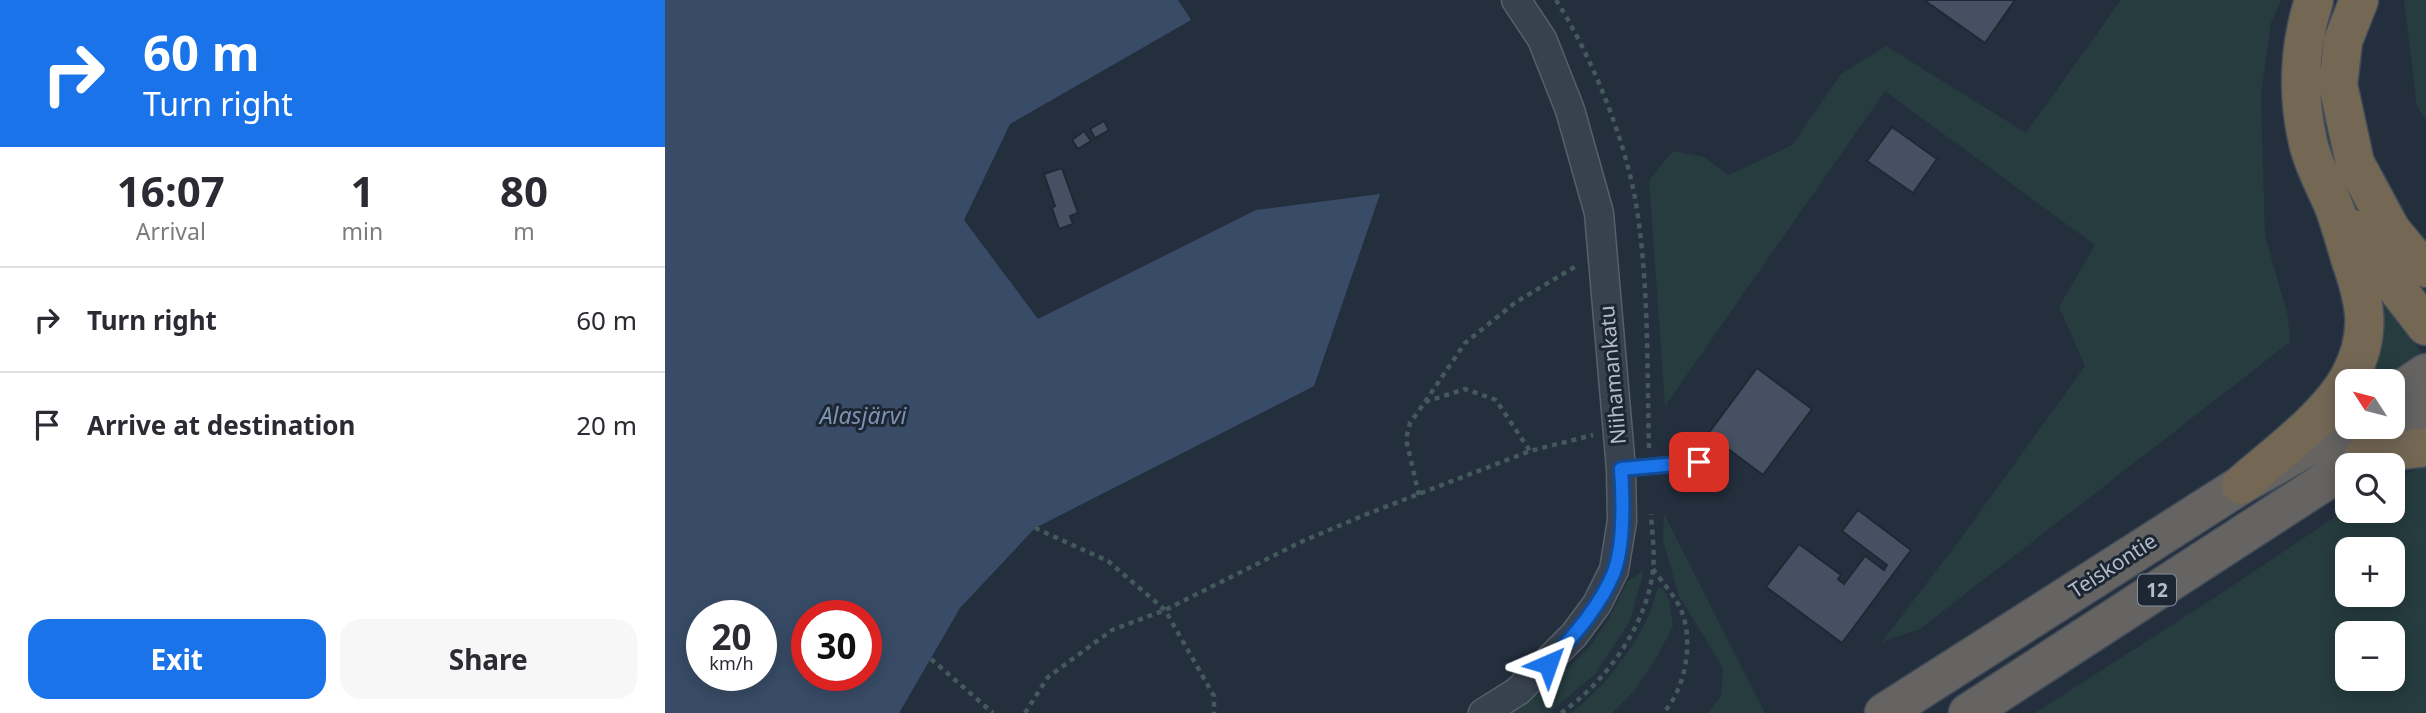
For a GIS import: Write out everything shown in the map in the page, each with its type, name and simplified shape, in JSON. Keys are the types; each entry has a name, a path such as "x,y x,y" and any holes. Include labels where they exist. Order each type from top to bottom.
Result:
{"highway":[{"path":"2241,485 2317,417 2334,398 2349,378 2363,344 2363,295 2334,207 2309,145 2302,112 2301,53 2314,0"},
{"path":"2360,0 2343,41 2338,85 2355,163 2391,230 2426,268"},
{"path":"2334,207 2426,326"},
{"path":"2405,387 2426,373"},
{"name":"Teiskontie","path":"2352,453 2426,413"},
{"path":"2352,453 2426,447"},
{"name":"Teiskontie","path":"1884,713 2241,485 2335,458"},
{"name":"Teiskontie","path":"1968,713 2335,465"}],"street":[{"name":"Niihamankatu","path":"1483,713 1518,691 1548,664 1597,604 1614,570 1622,521 1621,469 1599,213 1570,110 1542,39 1516,0"}],"lane":[{"path":"1621,469 1699,462"}],"path":[{"path":"1419,495 1406,439 1410,423 1465,343 1516,302 1603,250"},
{"path":"1425,402 1465,389 1496,400 1530,451"},
{"path":"1025,713 1048,677 1112,630 1165,610 1303,541 1475,471 1530,451 1618,429"},
{"path":"1035,528 1108,561 1165,610 1214,696 1214,713"},
{"path":"1653,569 1681,609 1688,638 1680,683 1663,713"},
{"path":"930,659 993,713"}],"green space":[{"path":"2121,0 2281,0 2271,23 2261,94 2265,236 2288,316 2290,342 1920,629 1882,642 2085,366 2059,307 2095,245 1885,91 1665,406 1649,180 1673,151 1704,157 1729,175 1792,145 1841,74 1886,46 2026,133"},
{"path":"2404,0 2426,0 2426,120 2417,107"},
{"path":"2377,287 2422,353 2396,369 2373,369 2378,353"},
{"path":"2426,465 2426,713 2035,713 2335,517 2335,523 2405,523 2405,474"},
{"path":"1664,514 1765,713 1708,713 1721,696 1723,668 1679,596 1663,541"},
{"path":"1644,570 1630,621 1595,674 1549,713 1512,713 1551,684 1588,649 1608,620 1627,582"},
{"path":"1658,587 1663,589 1669,600 1673,626 1635,690 1612,713 1571,713 1603,683 1622,660 1647,619"}],"water":[{"name":"Alasjärvi","path":"665,0 1178,0 1191,20 1010,124 964,220 1038,319 1256,210 1380,194 1314,386 1035,528 960,608 899,713 665,713"}],"building":[{"path":"1924,0 2015,0 1985,43"},
{"path":"1104,121 1109,130 1095,138 1090,129"},
{"path":"1892,127 1937,159 1913,193 1867,161"},
{"path":"1084,131 1091,141 1078,149 1072,140"},
{"path":"1062,168 1078,213 1070,216 1073,224 1059,229 1052,208 1055,206 1044,174"},
{"path":"1757,368 1812,409 1763,475 1708,434"},
{"path":"1858,510 1911,550 1842,643 1766,587 1799,544 1841,575 1838,579 1844,584 1865,556 1884,570 1887,565 1842,531"}],"route":[{"path":"1548,664 1597,604 1614,570 1622,521 1621,469 1699,462"}]}
